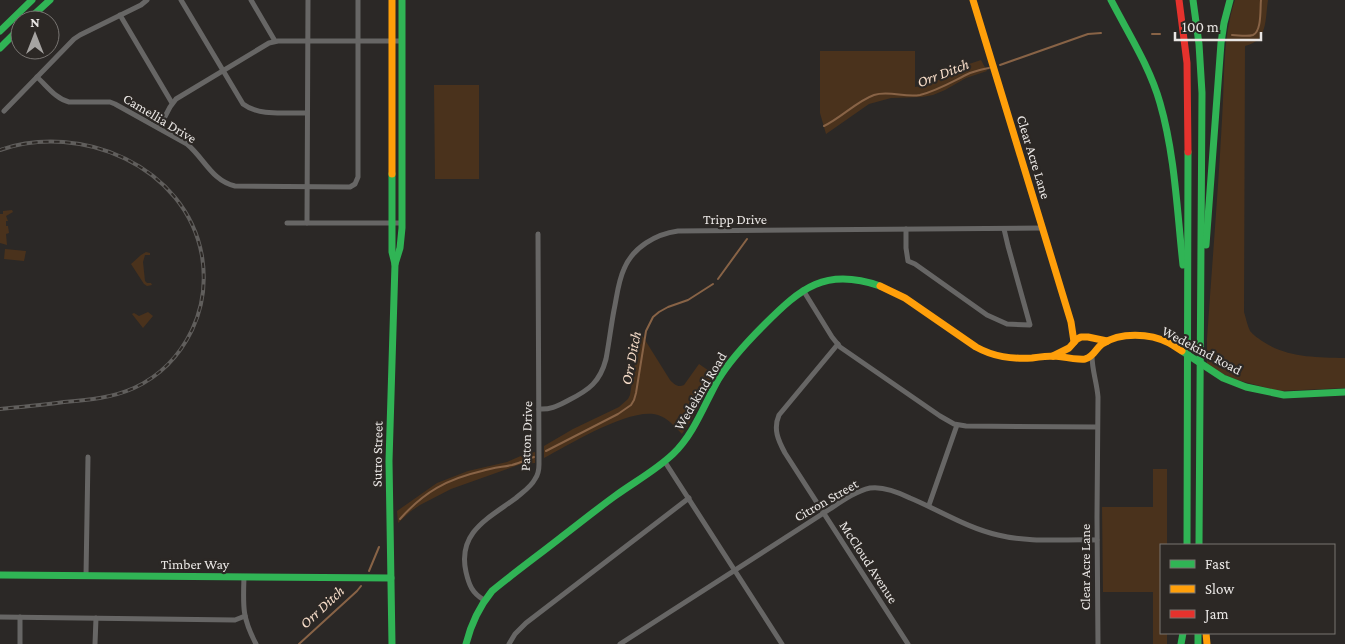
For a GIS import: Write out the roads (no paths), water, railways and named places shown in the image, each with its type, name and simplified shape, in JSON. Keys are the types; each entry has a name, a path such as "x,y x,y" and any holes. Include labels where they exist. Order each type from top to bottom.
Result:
{"main road":[{"path":"0,31 32,0"},
{"path":"39,10 50,0"},
{"name":"Sutro Street","path":"392,0 392,252 395,264 389,461 392,644"},
{"name":"Sutro Street","path":"395,264 400,250 401,223 402,0"},
{"name":"Clear Acre Lane","path":"972,0 1071,322 1074,343"},
{"path":"1110,0 1151,77 1160,102 1174,178 1188,315"},
{"path":"1179,0 1188,79 1186,544"},
{"path":"1194,0 1201,61 1202,93 1199,544"},
{"path":"1201,295 1208,233 1221,43 1230,0"},
{"path":"0,48 10,38"},
{"name":"Wedekind Road","path":"466,644 471,624 484,600 502,582 607,502 664,462 687,438 720,378 735,356 791,299 803,290 818,283 833,279 850,279 860,280 883,288 906,298 969,343 988,354 1010,358 1053,356 1080,358"},
{"name":"Clear Acre Lane","path":"1071,322 1087,337"},
{"name":"Wedekind Road","path":"1087,337 1107,341 1140,335 1160,339 1222,378 1261,391 1284,395 1345,392"},
{"path":"1093,355 1095,346 1092,339 1087,337 1078,338 1074,343 1073,352 1080,358 1085,359 1093,355 1098,346 1107,341"},
{"name":"Wedekind Road","path":"1053,356 1068,349 1074,343"},
{"path":"1200,505 1204,544"},
{"name":"Timber Way","path":"0,575 391,578"}],"street":[{"path":"4,111 74,39 148,0"},
{"path":"181,0 239,99 248,108 260,112 307,113"},
{"path":"251,0 275,41"},
{"path":"307,223 308,0"},
{"path":"358,0 358,41"},
{"path":"120,15 172,103"},
{"path":"159,128 176,99 265,45 275,41 402,41"},
{"name":"Camellia Drive","path":"38,77 64,101 110,102 159,128 192,148 217,178 228,185 350,187 355,184 358,177 358,41"},
{"path":"287,223 401,223"},
{"name":"Tripp Drive","path":"539,409 555,408 584,392 596,381 606,359 624,267 637,250 657,236 668,232 1043,228"},
{"path":"906,229 908,261 987,315 1007,324 1030,325 1004,229"},
{"name":"Patton Drive","path":"484,600 473,592 468,581 464,558 468,540 476,528 527,489 536,478 539,464 538,234"},
{"path":"803,290 838,344 860,362 940,416 957,425 1097,426"},
{"name":"McCloud Avenue","path":"838,344 783,409 777,420 777,438 908,644"},
{"name":"Clear Acre Lane","path":"1093,355 1093,371 1097,390 1098,644"},
{"path":"1080,358 1093,371"},
{"path":"929,505 957,425"},
{"path":"86,576 88,457"},
{"path":"664,462 689,498 781,644"},
{"name":"Citron Street","path":"620,644 824,512 857,492 864,490 876,488 889,489 929,505 973,527 1004,537 1034,540 1097,540"},
{"path":"509,644 515,634 526,623 689,498"},
{"path":"244,577 244,616 256,644"},
{"path":"0,617 235,620 244,616"},
{"path":"20,617 20,644"},
{"path":"95,644 96,618"}],"waterway":[{"name":"Orr Ditch","path":"1232,35 1248,36 1256,33 1259,24 1261,0"},
{"name":"Orr Ditch","path":"1000,65 1088,34 1101,33"},
{"name":"Orr Ditch","path":"1152,34 1160,34"},
{"name":"Orr Ditch","path":"824,126 861,101 874,95 885,93 909,96 920,95 940,88 970,73 989,68"},
{"name":"Orr Ditch","path":"718,279 747,239"},
{"name":"Orr Ditch","path":"546,451 618,414 631,405 636,393 646,331 653,317 668,307 688,300 713,284"},
{"name":"Orr Ditch","path":"400,519 427,494 447,483 469,474 512,465 534,457"},
{"name":"Orr Ditch","path":"369,571 379,547"},
{"name":"Orr Ditch","path":"299,644 361,586"}],"railway":[{"path":"0,150 31,143 63,142 95,148 125,159 152,176 175,198 192,224 202,256 204,275 203,294 196,321 182,348 161,371 143,383 109,396 0,409"}]}
